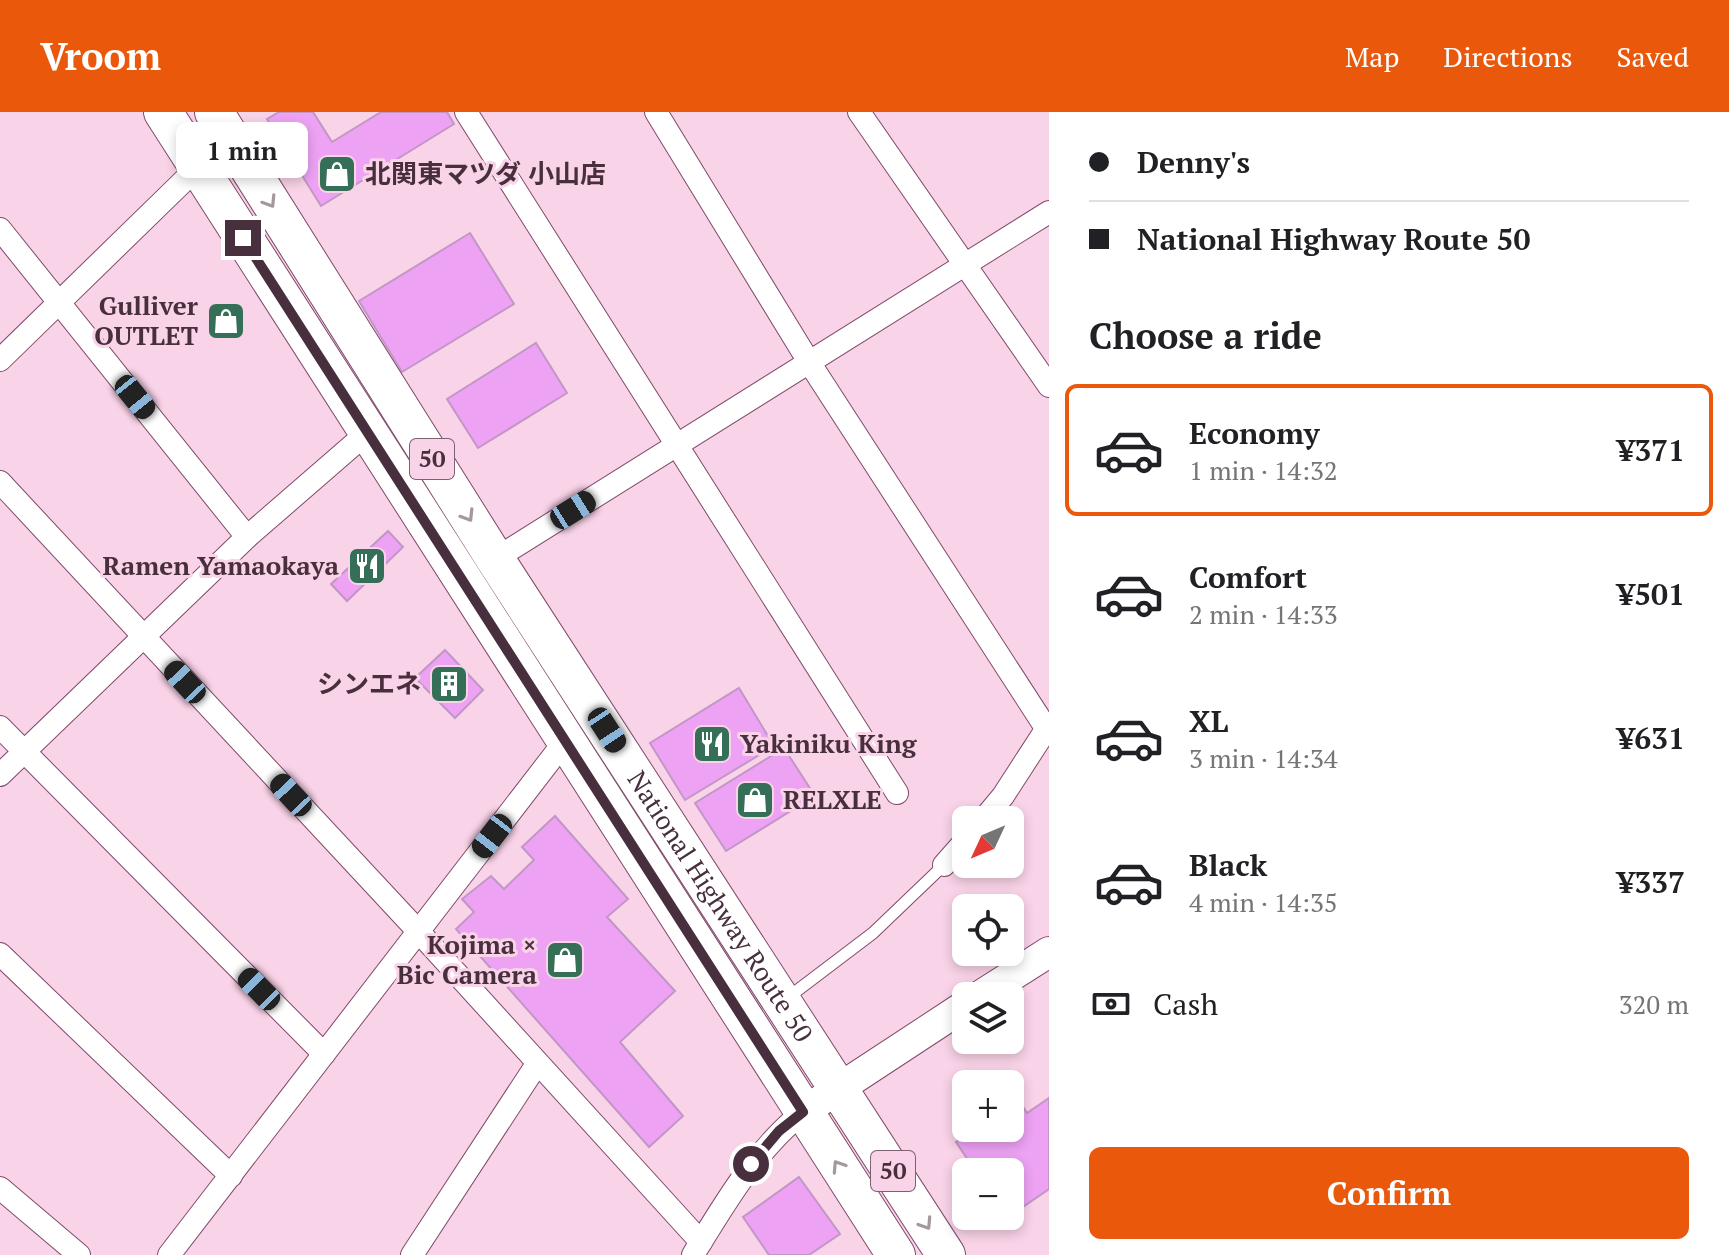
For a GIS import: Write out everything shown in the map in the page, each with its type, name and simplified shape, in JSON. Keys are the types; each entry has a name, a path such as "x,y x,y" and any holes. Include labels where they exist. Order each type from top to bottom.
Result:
{"highway":[{"name":"National Highway Route 50","path":"163,112 896,1255"},
{"name":"National Highway Route 50","path":"214,112 495,559 946,1255"}],"street":[{"path":"466,112 897,793"},
{"path":"656,112 809,362 1048,726 995,806"},
{"path":"859,112 1049,386"},
{"path":"0,360 198,167"},
{"path":"495,559 1049,212"},
{"path":"0,229 247,537"},
{"path":"0,775 247,537 368,432"},
{"path":"0,482 418,931 697,1248 751,1164 779,1131 952,1014"},
{"path":"0,727 324,1054"},
{"path":"169,1255 565,741"},
{"path":"944,865 952,856"},
{"path":"1002,982 1049,952"},
{"path":"0,954 231,1176"},
{"path":"412,1255 537,1064"},
{"path":"0,1188 79,1255"}],"lane":[{"path":"784,1002 873,933 944,865"}],"building":[{"name":"北関東マツダ 小山店","path":"279,112 313,112 332,142 381,112 447,112 454,124 321,206 267,119"},
{"path":"470,233 514,304 402,372 359,301"},
{"path":"536,343 567,393 478,448 447,399"},
{"name":"Ramen Yamaokaya","path":"388,531 403,547 347,601 331,584"},
{"name":"シンエネ","path":"445,650 483,690 455,718 415,678"},
{"name":"Yakiniku King","path":"739,688 774,746 685,800 650,743"},
{"name":"RELXLE","path":"784,748 815,796 726,851 695,803"},
{"name":"Kojima × Bic Camera","path":"555,816 628,899 607,917 675,991 620,1042 683,1116 649,1147 456,929 474,912 462,899 491,876 504,889 534,860 522,847"},
{"path":"1049,1098 1049,1189 1024,1206 1024,1158 967,1158 956,1142 1024,1142 1024,1108 1027,1113"},
{"path":"799,1177 840,1234 809,1255 769,1255 743,1217"}],"place":[{"name":"北関東マツダ 小山店","path":"337,174"},
{"name":"Gulliver OUTLET","path":"226,321"},
{"name":"Ramen Yamaokaya","path":"367,566"},
{"name":"シンエネ","path":"449,684"},
{"name":"Yakiniku King","path":"712,744"},
{"name":"RELXLE","path":"755,800"},
{"name":"Kojima × Bic Camera","path":"565,960"}],"route":[{"path":"243,238 803,1112 779,1131 751,1164"}]}
